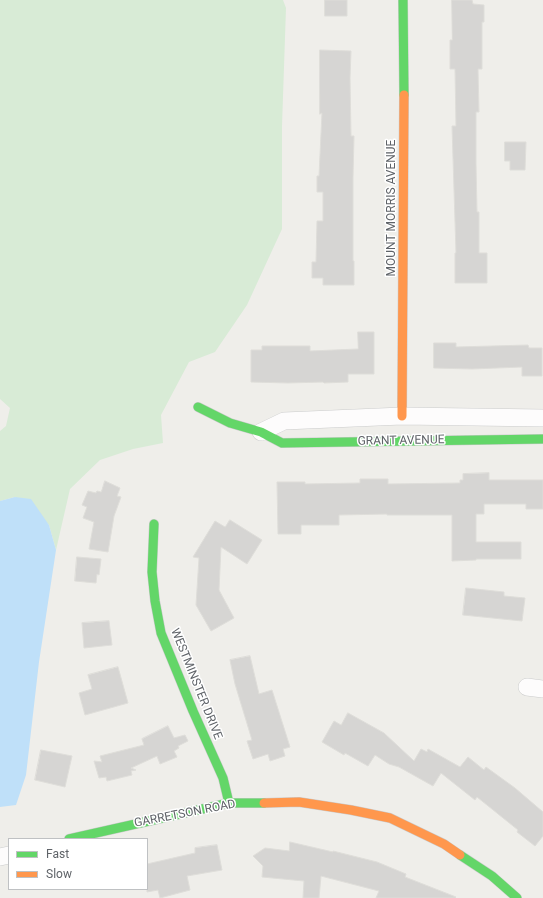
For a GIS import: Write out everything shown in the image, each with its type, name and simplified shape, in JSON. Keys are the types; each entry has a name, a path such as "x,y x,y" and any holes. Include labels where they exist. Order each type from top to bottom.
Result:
{"street":[{"name":"MOUNT MORRIS AVENUE","path":"402,416 404,148 403,0"},
{"name":"GRANT AVENUE","path":"198,406 230,423 261,432 282,443 543,439"},
{"name":"GRANT AVENUE","path":"261,432 284,421 402,416 543,418"},
{"name":"WESTMINSTER DRIVE","path":"154,524 152,572 155,602 161,632 193,711 223,778 229,803"},
{"name":"GARRETSON ROAD","path":"73,838 229,803 299,802 390,818 444,844 492,876 517,898"}],"green space":[{"path":"0,0 283,0 286,8 282,126 282,229 247,305 215,352 189,362 161,415 163,443 133,449 100,460 70,489 56,550 49,525 15,497 0,501 0,431 6,426 10,408 0,399"}],"water":[{"path":"15,497 31,499 49,525 56,550 39,662 26,775 16,805 0,807 0,501"}],"building":[{"path":"325,0 347,0 347,16 325,16"},
{"path":"452,0 472,0 473,4 484,5 484,22 482,22 482,69 478,69 479,112 476,112 476,164 477,212 479,212 479,253 487,253 487,283 455,283 456,253 452,126 456,126 455,69 450,69"},
{"path":"320,50 351,51 351,136 354,136 354,285 323,285 323,278 312,278 312,262 316,262 317,221 323,221 323,192 317,192 322,113 320,114"},
{"path":"505,142 526,142 525,170 510,170 510,161 505,161"},
{"path":"358,332 374,332 374,374 348,374 348,382 251,382 251,350 262,350 262,346 310,346 310,351 358,349"},
{"path":"434,343 456,343 456,347 528,345 529,348 542,348 542,376 522,376 522,367 472,369 434,368"},
{"path":"489,473 489,480 543,480 543,509 526,509 526,504 484,504 484,514 476,514 476,542 521,542 521,559 476,559 452,561 452,515 339,515 339,525 301,525 301,534 278,534 277,482 305,482 305,484 360,483 360,479 388,479 388,484 460,483 460,480 463,480 463,474"},
{"path":"105,481 120,488 117,496 121,497 114,516 108,552 89,549 94,522 83,518 87,507 82,505 88,491 96,493 97,491 101,492"},
{"path":"230,520 262,540 247,564 221,547 219,590 234,618 211,631 196,605 199,558 193,557 215,521 225,527"},
{"path":"77,557 101,559 99,575 97,574 96,583 75,581"},
{"path":"466,588 504,592 504,596 525,598 522,621 463,615"},
{"path":"109,621 112,645 84,648 82,623"},
{"path":"250,656 259,694 272,690 290,747 283,749 285,756 270,761 268,754 253,759 247,741 252,740 235,684 230,660"},
{"path":"118,667 128,703 85,715 79,693 92,689 88,675"},
{"path":"348,713 384,733 414,761 421,749 427,752 428,749 460,767 468,757 484,770 486,767 515,788 543,812 543,836 535,846 517,832 518,830 477,797 475,800 441,773 433,786 399,767 389,764 375,755 368,766 345,753 344,755 322,742 334,721 341,725"},
{"path":"168,726 174,738 185,735 188,741 178,746 179,748 174,751 177,757 160,764 157,756 131,768 136,770 131,771 132,775 107,781 106,777 99,778 94,761 102,762 100,756 144,745 142,739"},
{"path":"41,750 72,756 65,787 35,780"},
{"path":"290,842 377,862 406,874 405,877 456,897 376,898 379,891 321,876 319,898 303,898 304,881 262,877 263,866 253,856 265,848 289,851"},
{"path":"217,845 222,870 187,876 190,890 160,898 158,890 147,892 148,864 195,853 195,848"}],"traffic: fast":[{"path":"403,0 404,95"},
{"path":"198,407 230,423 261,432 282,443 543,439"},
{"path":"154,524 152,572 155,601 161,633 193,711 223,778 229,803"},
{"path":"73,838 229,803 264,803"},
{"path":"460,855 492,876 517,898"}],"traffic: slow":[{"path":"402,416 404,95"},
{"path":"264,803 299,802 390,818 444,844 460,855"}]}
